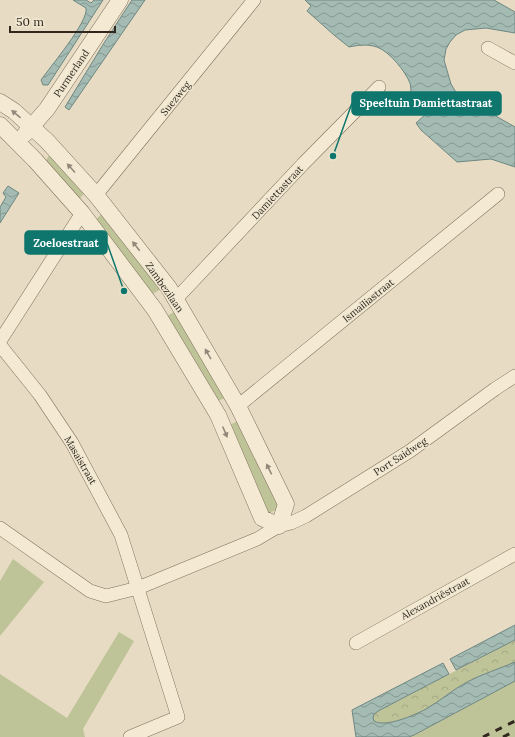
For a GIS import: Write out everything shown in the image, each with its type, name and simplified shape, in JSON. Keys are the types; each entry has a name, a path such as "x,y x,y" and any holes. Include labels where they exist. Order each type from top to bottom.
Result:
{"street":[{"name":"Purmerland","path":"18,142 47,109 120,0"},
{"name":"Suezweg","path":"96,195 254,0"},
{"path":"488,48 515,63"},
{"name":"Damiettastraat","path":"176,299 379,87"},
{"name":"Zambezilaan","path":"0,102 14,111 47,141 96,195 176,299 238,406 286,504 278,526"},
{"path":"0,125 18,142 82,213 155,310 218,415 262,518 278,526"},
{"name":"Ismailiastraat","path":"238,406 498,194"},
{"path":"0,342 82,213 96,195"},
{"path":"155,310 176,299"},
{"name":"Masaistraat","path":"0,345 40,396 72,443 121,535 178,717 130,737"},
{"name":"Port Saidweg","path":"278,526 292,523 306,516 410,451 515,376"},
{"path":"218,415 238,406"},
{"path":"0,528 90,591 106,596 138,588 257,539 278,526"},
{"name":"Alexandriëstraat","path":"356,643 515,554"}],"green space":[{"path":"50,154 86,192 77,201 43,165"},
{"path":"103,213 161,289 151,295 94,221"},
{"path":"176,311 227,397 216,402 165,317"},
{"path":"239,420 279,509 268,513 249,467 228,426"},
{"path":"13,559 44,582 0,636 0,581"},
{"path":"119,632 134,641 83,729 85,737 0,737 0,674 67,718"},
{"path":"515,640 515,662 467,682 431,706 415,714 392,722 379,723 374,721 374,714 380,710"},
{"path":"515,681 515,737 409,737 414,735"}],"water":[{"path":"73,0 86,0 91,3 94,0 103,0 48,85 43,85 41,80 82,23 86,8"},
{"path":"132,0 145,0 69,110 65,107"},
{"path":"305,0 494,0 515,12 515,33 486,28 465,30 456,35 450,42 446,49 444,60 451,84 457,94 515,127 515,167 491,159 457,162 421,130 416,123 427,113 411,95 410,83 405,73 396,62 382,49 377,47 363,45 349,47 307,11 311,6"},
{"path":"8,186 19,193 0,223 0,207 6,197 3,193"},
{"path":"515,625 515,640 456,670 450,659"},
{"path":"515,662 515,681 414,735 409,737 356,737 352,710 443,663 449,674 380,710 374,714 374,721 379,723 392,722 415,714 431,706 467,682"}],"railway":[{"path":"483,737 515,721"},
{"path":"503,737 515,731"}],"place":[{"name":"Speeltuin Damiettastraat","path":"333,156"},
{"name":"Zoeloestraat","path":"124,291"}]}
